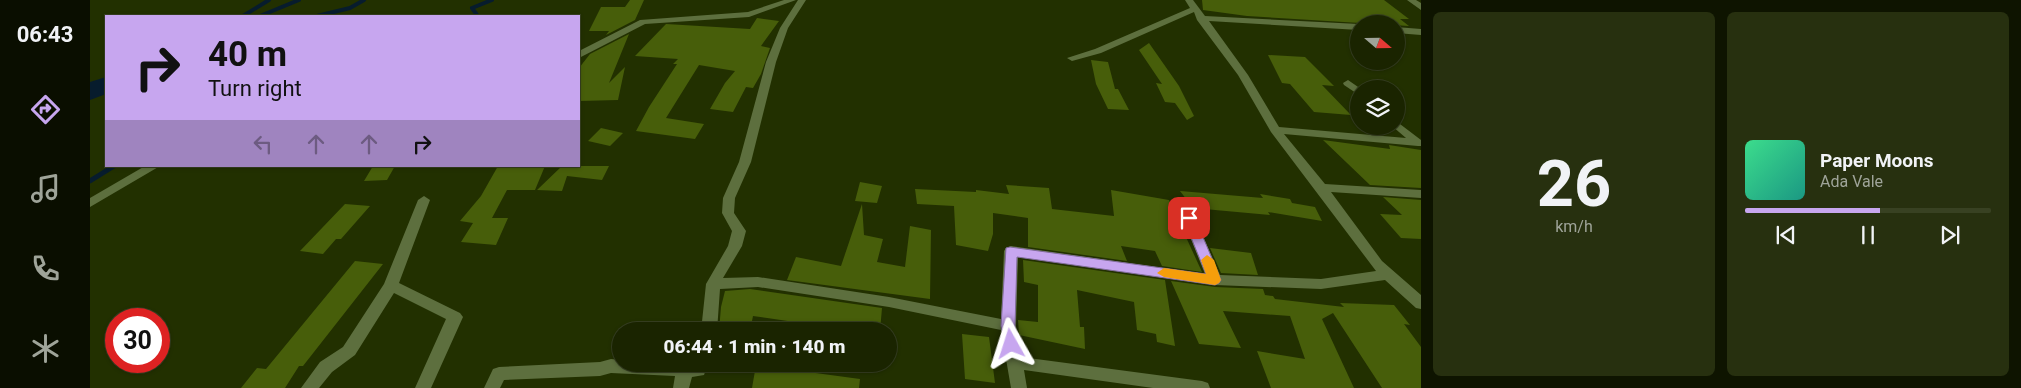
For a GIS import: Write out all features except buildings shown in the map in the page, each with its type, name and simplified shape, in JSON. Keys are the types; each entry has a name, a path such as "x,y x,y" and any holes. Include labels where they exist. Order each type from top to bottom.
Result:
{"street":[{"path":"580,54 643,22 749,14 792,0"},
{"path":"710,322 713,284 735,246 739,231 728,213 729,198 745,162 771,62 784,28 802,0"},
{"path":"1411,0 1421,7"},
{"path":"1072,58 1098,51 1194,9 1350,26"},
{"path":"1194,9 1243,76 1275,130 1377,264 1421,304"},
{"path":"1405,31 1421,32"},
{"path":"1275,130 1420,143"},
{"path":"1405,131 1420,143"},
{"path":"90,203 152,167"},
{"path":"1321,188 1421,194"},
{"path":"309,388 326,366 349,352 392,285 424,200"},
{"path":"1182,202 1215,280"},
{"path":"1019,388 1008,326 1010,252 1215,280 1322,284 1389,274"},
{"path":"713,284 758,282 889,302 1008,326"},
{"path":"392,285 455,317 423,388"},
{"path":"1014,362 1202,388"},
{"path":"492,388 499,374 600,369 612,366"},
{"path":"681,388 690,372"}],"waterway":[{"path":"245,15 269,0"},
{"path":"262,15 299,0"},
{"path":"321,15 350,8 364,0"},
{"path":"477,15 472,8 492,0"},
{"path":"90,92 105,84"},
{"path":"90,181 112,167"}],"slow traffic":[{"path":"1164,273 1215,280 1207,260"}],"route":[{"path":"1011,344 1008,326 1010,252 1215,280 1189,218"}]}
